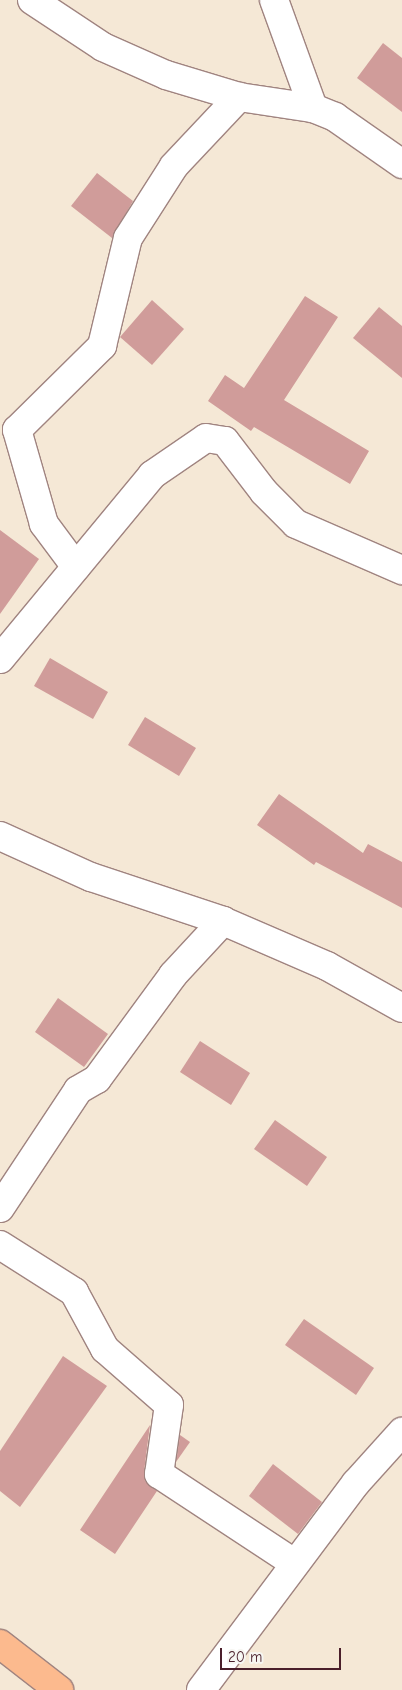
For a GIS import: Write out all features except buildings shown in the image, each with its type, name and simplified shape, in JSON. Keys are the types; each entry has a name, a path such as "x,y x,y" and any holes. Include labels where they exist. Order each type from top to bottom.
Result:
{"highway":[{"path":"0,1644 59,1690"}],"street":[{"path":"32,0 103,47 166,75 239,97 313,108 349,124 402,164"},
{"path":"274,0 313,108"},
{"path":"76,567 44,524 18,430 102,346 128,238 174,166 239,97"},
{"path":"0,660 152,475 190,447 216,437 224,441 264,492 296,524 402,570"},
{"path":"0,836 91,877 223,921 327,966 402,1008"},
{"path":"0,1208 78,1090 98,1079 173,975 223,921"},
{"path":"0,1245 74,1292 105,1349 169,1404 159,1474 294,1563"},
{"path":"200,1690 294,1563 388,1443 402,1432"}]}
